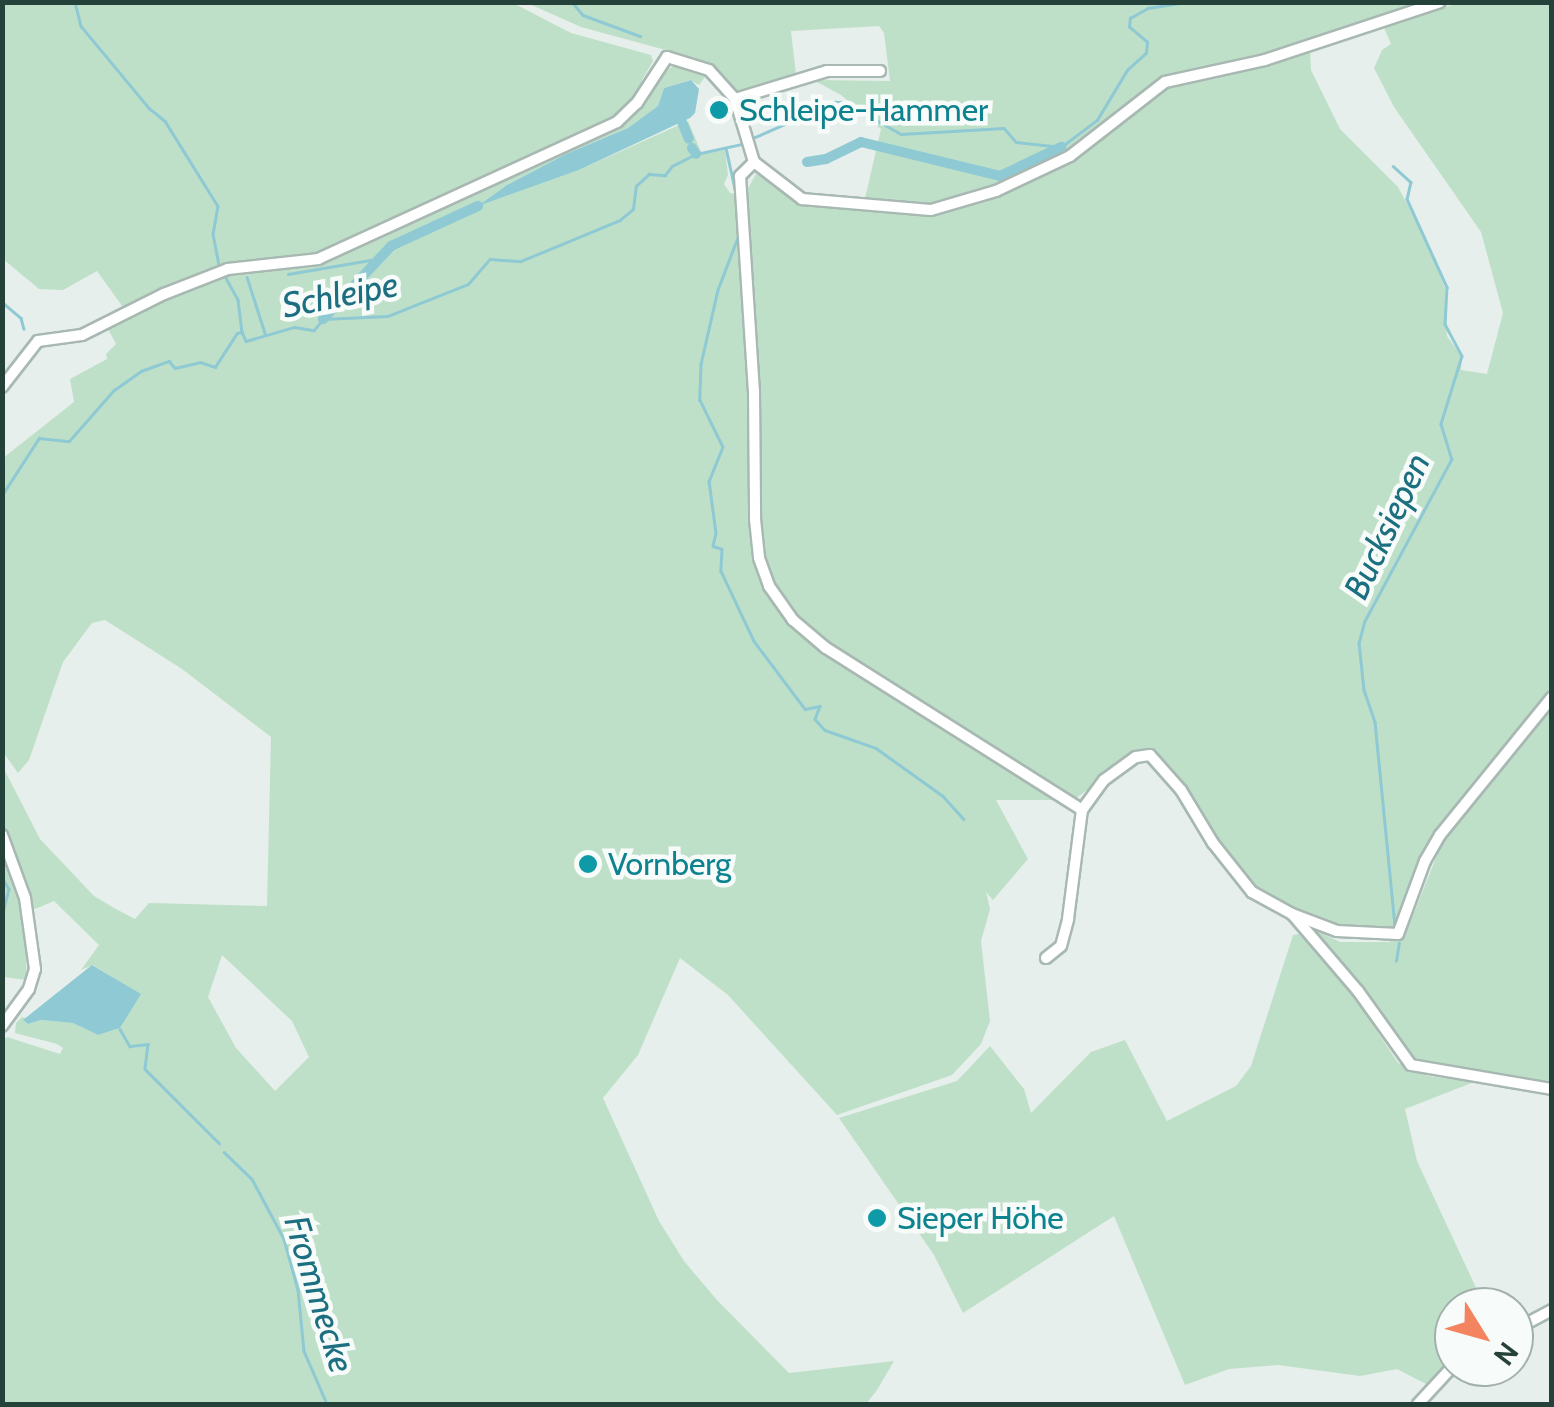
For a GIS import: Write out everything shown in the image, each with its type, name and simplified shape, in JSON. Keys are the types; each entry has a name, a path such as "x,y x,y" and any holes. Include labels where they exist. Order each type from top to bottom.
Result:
{"street":[{"path":"2,387 38,341 82,334 164,294 228,269 318,260 616,122 638,103 668,57 709,70 735,99 754,162 788,190 817,203 910,210 960,204 1070,156 1165,82 1264,60 1440,2"},
{"path":"735,99 827,71 880,71"},
{"path":"754,162 740,176 753,374 755,519 759,558 769,586 792,620 826,648 1082,810"},
{"path":"1046,958 1061,946 1068,919 1082,810 1104,780 1136,757 1150,755 1181,790 1213,843 1252,892 1337,932 1398,934 1425,861 1440,834 1552,697"},
{"path":"2,836 24,898 35,958 29,990 2,1026"},
{"path":"1292,914 1358,991 1399,1054 1411,1065 1552,1088"}],"green space":[{"path":"2,3 513,3 571,33 651,55 653,61 642,80 646,85 615,120 547,148 481,184 316,257 227,266 125,310 97,271 63,290 39,289 3,259"},
{"path":"527,3 1436,3 1263,57 1163,78 1057,161 993,190 929,207 864,203 881,129 841,95 813,80 890,81 884,33 879,26 791,31 796,75 736,93 715,70 695,58 581,27"},
{"path":"1460,3 1551,3 1551,686 1432,840 1396,929 1390,933 1368,925 1333,927 1254,890 1154,751 1140,750 1075,799 822,643 794,621 770,584 760,559 753,292 749,292 755,521 759,570 766,586 790,622 822,650 1059,800 996,800 1028,859 993,900 986,892 990,909 981,941 990,1021 981,1044 952,1075 837,1115 728,995 680,958 638,1055 603,1098 659,1221 684,1261 716,1299 789,1373 894,1361 877,1390 866,1404 3,1404 3,1041 7,1037 60,1054 63,1048 57,1044 15,1033 16,1023 22,1017 30,1019 24,1020 28,1024 41,1020 73,1023 98,1035 120,1028 140,994 93,965 81,970 99,945 54,901 35,909 26,897 3,830 2,765 40,839 94,896 114,908 135,919 149,903 267,906 271,737 182,669 105,620 92,623 63,662 29,760 18,773 3,752 3,458 74,402 70,379 107,359 106,354 116,344 107,327 164,295 229,270 320,261 485,189 617,124 638,109 666,70 674,66 687,65 707,74 699,85 690,80 664,88 658,106 628,128 566,154 507,185 482,204 579,170 688,121 702,154 725,150 728,175 724,184 730,193 740,194 752,290 747,190 756,174 808,206 908,214 961,207 1090,148 1159,91 1185,80 1310,49 1311,70 1340,129 1398,187 1424,235 1445,288 1447,336 1462,357 1461,370 1487,374 1503,313 1481,232 1394,107 1374,68 1382,50 1391,44 1384,28 1395,20","holes":["222,955 292,1021 309,1057 275,1091 236,1048 208,997"]},
{"path":"1551,698 1551,1086 1408,1061 1307,926 1340,942 1389,942 1406,933 1445,835"},
{"path":"2,842 27,916 26,980 3,977"},
{"path":"1299,934 1345,983 1398,1063 1428,1076 1474,1082 1405,1109 1417,1161 1476,1287 1434,1287 1434,1377 1426,1384 1397,1369 1360,1376 1278,1365 1229,1369 1185,1385 1114,1216 963,1313 934,1255 839,1118 957,1081 990,1046 1024,1089 1031,1113 1091,1052 1125,1040 1167,1121 1236,1086 1251,1066 1293,935"}],"water":[{"path":"691,80 699,89 695,113 690,118 579,170 478,206 507,185 566,154 628,128 658,106 664,88"},
{"path":"92,965 141,994 120,1028 98,1035 73,1023 41,1020 28,1024 23,1020"}],"waterway":[{"path":"75,2 81,26 149,108 165,121 218,206 213,234 219,266"},
{"path":"572,2 583,15 640,36"},
{"name":"Schleipe","path":"753,138 835,102 844,102 901,134 1004,128 1016,142 1061,147 1097,120 1127,70 1146,53 1147,42 1129,27 1130,18 1148,8 1186,2"},
{"path":"682,122 689,139"},
{"path":"807,162 826,159 861,142 1000,176 1061,147"},
{"name":"Schleipe","path":"2,495 39,438 69,441 114,390 141,371 169,361 175,368 200,362 215,367 237,333 242,332 246,341 294,327 314,330 323,319 388,316 468,284 490,259 521,261 620,220 633,209 636,186 649,174 665,175 672,166 696,154 742,144"},
{"name":"Schleipe","path":"692,148 696,154"},
{"path":"726,148 736,193"},
{"name":"Bucksiepen","path":"1393,166 1411,182 1407,199 1447,287 1445,324 1462,356 1441,424 1452,459 1365,621 1359,643 1364,690 1375,722 1395,926"},
{"path":"323,319 391,246 478,206"},
{"path":"739,235 718,290 701,364 700,400 723,447 709,481 716,533 713,546 722,549 721,571 754,641 805,709 820,706 815,719 825,730 876,748 943,796 964,819"},
{"path":"288,274 376,259"},
{"path":"247,277 265,333"},
{"path":"226,278 238,300 242,332"},
{"path":"2,302 21,318 24,329"},
{"name":"Schleipe","path":"2,877 9,889 2,918"},
{"name":"Bucksiepen","path":"1396,961 1399,943"},
{"name":"Frommecke","path":"120,1029 130,1046 148,1044 145,1069 219,1143"},
{"name":"Frommecke","path":"224,1152 252,1179 284,1239 298,1290 304,1351 327,1404"}],"place":[{"name":"Schleipe-Hammer","path":"719,110"},
{"name":"Vornberg","path":"588,864"},
{"name":"Sieper Höhe","path":"877,1218"}]}
